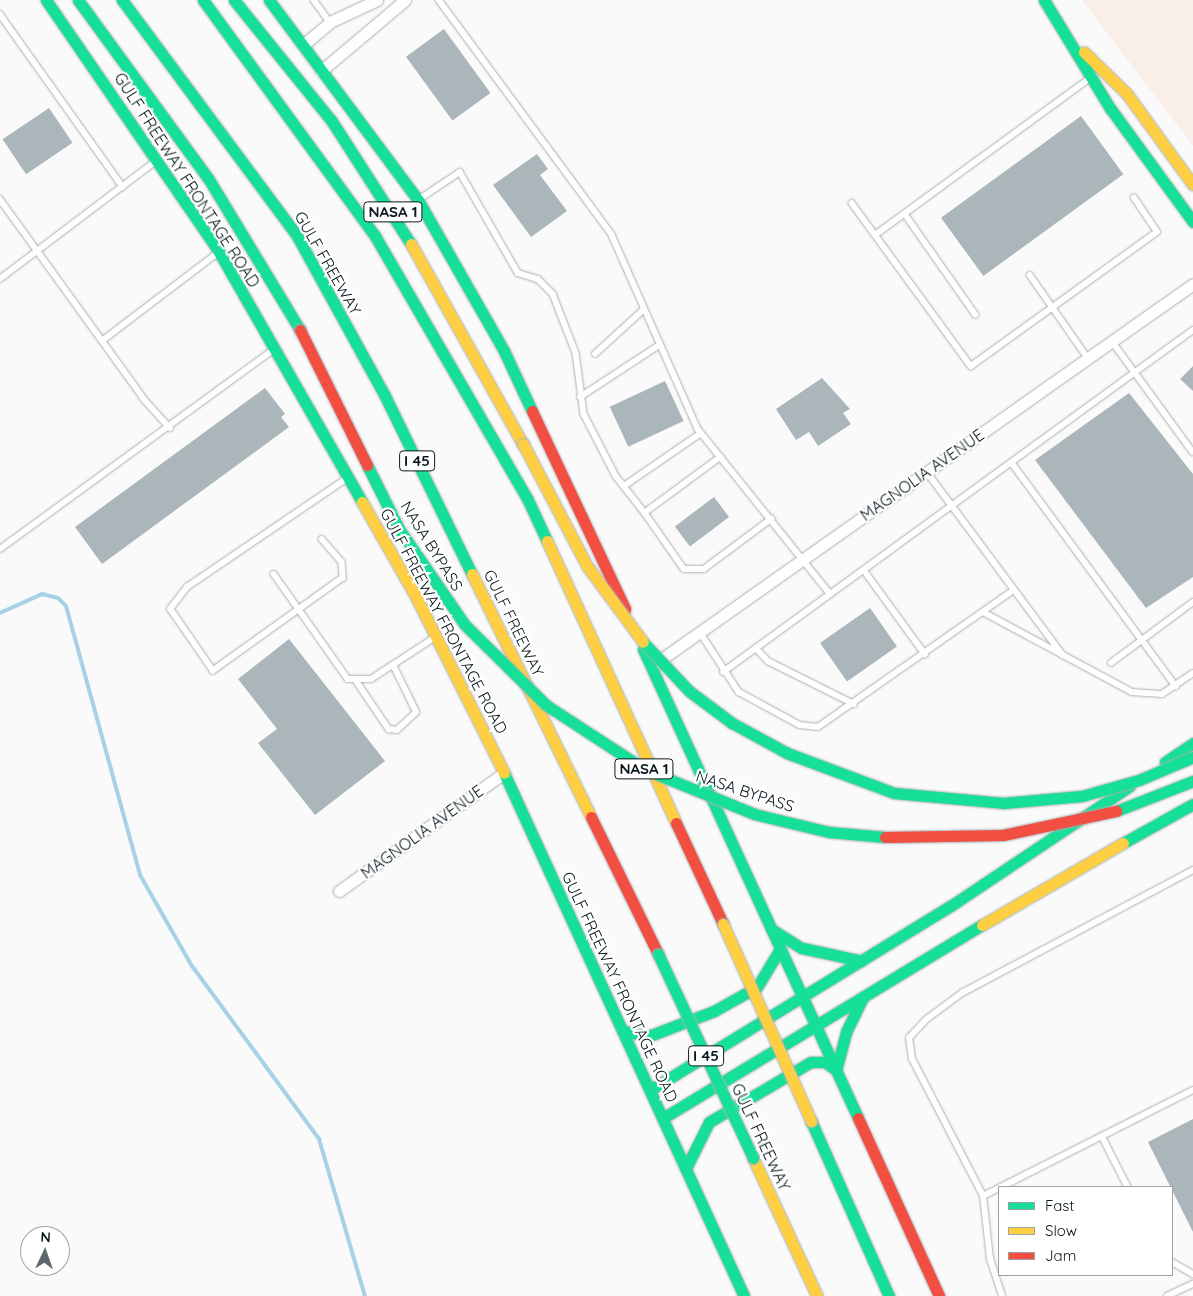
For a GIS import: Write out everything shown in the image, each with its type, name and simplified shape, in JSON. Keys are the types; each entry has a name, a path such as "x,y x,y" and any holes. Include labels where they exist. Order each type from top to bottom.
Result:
{"main road":[{"name":"GULF FREEWAY FRONTAGE ROAD","path":"46,0 158,160 219,252 436,637 504,773 744,1296"},
{"name":"NASA BYPASS","path":"78,0 208,178 300,330 399,529 465,625 546,705 644,769 763,816 829,832 902,839 1003,835 1074,823 1142,802 1193,781"},
{"name":"GULF FREEWAY","path":"122,0 297,236 384,396 658,954 817,1296"},
{"path":"203,0 375,236 527,498 723,924 889,1296"},
{"name":"NASA 1","path":"234,0 331,120 391,208 522,444 587,566 650,652 689,691 732,723 787,753 894,793 1003,803 1082,796 1139,780 1193,758"},
{"path":"269,0 418,200 508,360 576,495 651,667 939,1296"},
{"path":"1044,0 1071,38 1092,76 1193,222"},
{"path":"1071,38 1127,94 1193,185"},
{"path":"650,1090 862,961 1193,743"},
{"path":"663,1118 1092,858 1193,804"},
{"path":"771,929 802,948 862,961"},
{"path":"623,1032 649,1036 714,1011 757,987 780,949"},
{"path":"836,1070 846,1032 863,997"},
{"path":"686,1168 709,1122 811,1062 825,1062 836,1070"}],"street":[{"path":"302,45 330,22 377,0"},
{"path":"321,71 405,0"},
{"name":"MAGNOLIA AVENUE","path":"651,667 1193,284"},
{"name":"MAGNOLIA AVENUE","path":"339,891 504,773"}],"lane":[{"path":"314,0 330,22"},
{"path":"439,0 612,235 658,346 701,433 804,559 830,594"},
{"path":"0,14 122,187"},
{"path":"875,236 1092,76"},
{"path":"0,279 158,160"},
{"path":"418,200 460,172 518,273 538,279 553,294 576,353 580,397 584,414 624,486 684,569 697,572 771,519"},
{"path":"852,203 971,366 1158,232 1134,198"},
{"path":"0,200 102,342 170,428"},
{"path":"905,214 976,314"},
{"path":"102,342 219,252"},
{"path":"1030,275 1088,358"},
{"path":"595,354 643,310"},
{"path":"723,672 1193,330"},
{"path":"1112,341 1193,452"},
{"path":"580,397 658,346"},
{"path":"0,549 170,428 274,349"},
{"path":"624,486 701,433"},
{"path":"645,513 721,457"},
{"path":"1012,463 1176,686"},
{"path":"927,472 1064,657"},
{"path":"322,539 342,562 343,578 213,671 170,609 187,587 348,478"},
{"path":"864,570 925,654"},
{"path":"274,574 348,679 357,682 389,729 397,730 416,712 392,665"},
{"path":"700,632 723,672 739,692 800,725 818,727 854,704 1014,590"},
{"path":"1111,663 1193,602"},
{"path":"983,612 1132,692 1162,694 1193,673"},
{"path":"357,682 392,665 436,637"},
{"path":"756,648 768,661 854,704"},
{"path":"1002,1296 990,1259 983,1196 912,1058 909,1038 962,993 1193,870"},
{"path":"1004,1186 1193,1090"},
{"path":"1102,1136 1127,1186"},
{"path":"983,1196 998,1189"},
{"path":"1173,1263 1193,1274"},
{"path":"1167,1296 1193,1284"}],"shaded area":[{"path":"1082,0 1193,0 1193,146"}],"building":[{"path":"444,29 490,93 452,121 406,57"},
{"path":"49,108 72,143 26,174 3,139"},
{"path":"1081,116 1123,174 983,276 941,218"},
{"path":"537,154 548,169 540,175 567,211 531,237 493,185"},
{"path":"1193,366 1193,391 1180,379"},
{"path":"822,378 850,409 843,413 851,424 818,446 809,432 796,440 776,409"},
{"path":"665,381 684,421 628,447 610,407"},
{"path":"265,388 285,414 281,417 289,427 102,564 75,527"},
{"path":"1129,393 1193,474 1193,577 1146,608 1035,460"},
{"path":"714,497 729,517 690,546 675,526"},
{"path":"870,608 897,647 847,681 820,643"},
{"path":"289,639 385,761 315,815 258,743 277,729 238,679"},
{"path":"1193,1119 1193,1232 1173,1192 1173,1186 1170,1186 1148,1142"}],"waterway":[{"path":"0,613 42,594 58,598 66,606 140,875 192,966 319,1139 365,1296"}],"traffic: fast":[{"path":"46,0 219,252 362,502"},
{"path":"78,0 208,178 300,330"},
{"path":"122,0 297,236 385,396 472,574"},
{"path":"203,0 375,236 527,498 547,541"},
{"path":"234,0 331,120 411,244"},
{"path":"269,0 418,200 504,351 532,411"},
{"path":"1044,0 1110,108 1193,222"},
{"path":"367,465 399,529 465,625 546,705 644,769 754,814 829,832 885,837"},
{"path":"643,642 689,691 732,723 787,753 894,793 1003,803 1082,796 1139,780 1193,757"},
{"path":"643,649 858,1118"},
{"path":"1165,762 1193,743"},
{"path":"504,773 744,1296"},
{"path":"1116,811 1193,781"},
{"path":"650,1090 952,905 1130,786"},
{"path":"1123,843 1193,804"},
{"path":"663,1118 982,925"},
{"path":"771,929 802,948 862,961"},
{"path":"623,1031 649,1036 714,1011 757,987 780,949"},
{"path":"658,954 753,1158"},
{"path":"836,1070 846,1032 863,997"},
{"path":"686,1168 709,1122 811,1062 825,1062 836,1070"},
{"path":"811,1121 889,1296"}],"traffic: slow":[{"path":"1084,52 1127,94 1193,185"},
{"path":"411,244 523,444"},
{"path":"523,444 587,566 643,642"},
{"path":"362,502 414,593 504,773"},
{"path":"547,541 676,823"},
{"path":"472,574 591,817"},
{"path":"982,925 1123,843"},
{"path":"723,924 811,1121"},
{"path":"753,1158 817,1296"}],"traffic: jam":[{"path":"300,330 367,465"},
{"path":"532,411 625,609"},
{"path":"885,837 1003,835 1116,811"},
{"path":"591,817 658,954"},
{"path":"676,823 723,924"},
{"path":"858,1118 939,1296"}]}
